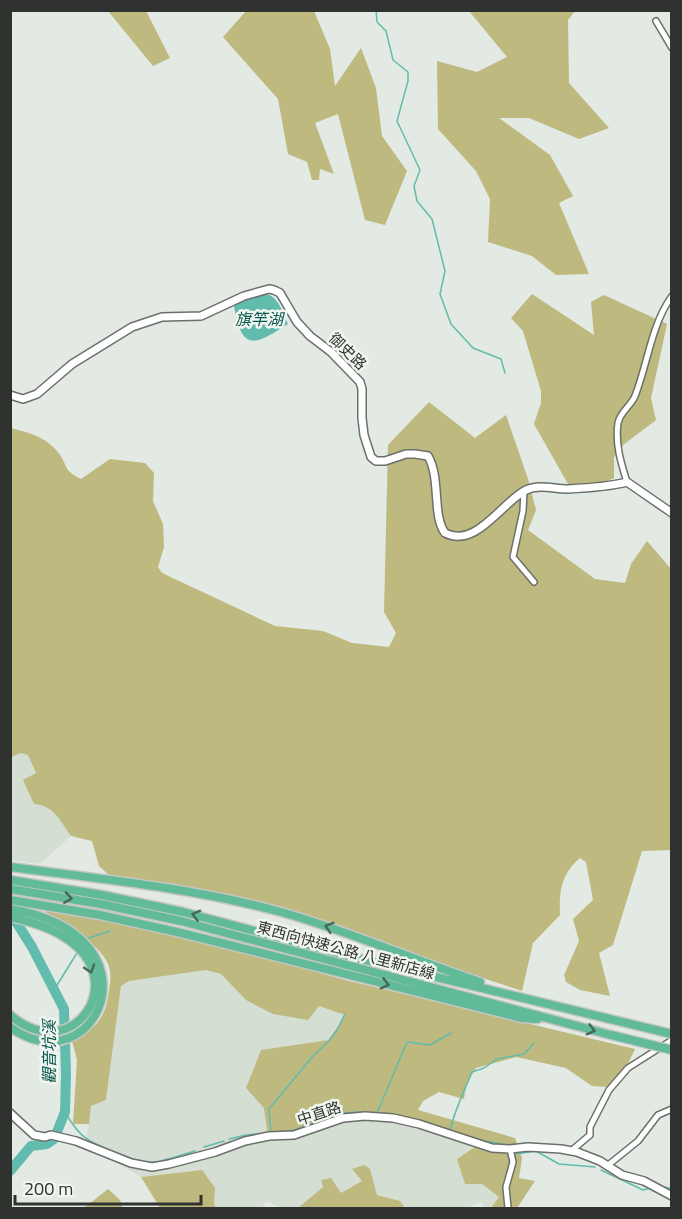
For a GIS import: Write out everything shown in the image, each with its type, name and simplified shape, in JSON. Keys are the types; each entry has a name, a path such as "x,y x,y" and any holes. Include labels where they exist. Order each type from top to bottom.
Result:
{"highway":[{"path":"10,867 225,898 340,931 429,966 543,1002"},
{"name":"東西向快速公路 八里新店線","path":"10,880 102,895 251,934 558,1021 672,1050"},
{"name":"東西向快速公路 八里新店線","path":"10,889 101,904 251,934 672,1034"},
{"path":"10,900 100,915 522,1018 558,1021"},
{"path":"10,909 35,914 58,923 82,939 91,948 99,964 104,987 94,1018 78,1034 69,1039 48,1042 37,1040 10,1027"},
{"path":"10,917 56,932 77,946 90,965 94,987 89,1008 73,1026 62,1031 38,1032 25,1027 10,1016"}],"street":[{"path":"656,21 672,48"},
{"name":"御史路","path":"10,395 23,399 37,394 72,364 132,327 162,317 201,316 244,296 269,289 280,293 297,322 360,382 364,435 371,457 376,461 385,461 406,454 428,456 433,465 440,523 445,533 454,536 476,532 524,491"},
{"path":"672,296 666,303 657,325 634,398 619,419 619,457 627,482 672,513"},
{"path":"534,582 513,557 523,511 524,491 535,487 568,489 609,486 627,482"},
{"path":"561,1149 571,1151 590,1135 590,1127 609,1090 628,1068 672,1040"},
{"path":"607,1166 638,1141 658,1115 672,1110"},
{"name":"中直路","path":"10,1113 33,1135 51,1135 76,1141 131,1163 152,1167 215,1152 245,1141 269,1136 294,1135 343,1118 365,1116 393,1118 492,1148 528,1147 577,1152 622,1175 644,1181 672,1196"},
{"path":"508,1209 506,1187 513,1161 510,1149"}],"shaded area":[{"path":"247,10 314,11 330,49 335,86 361,48 376,88 382,136 407,171 385,225 365,220 338,114 315,123 334,174 320,169 319,180 312,180 307,162 288,154 278,99 223,37"},
{"path":"108,11 146,11 170,58 153,66"},
{"path":"469,11 575,11 568,20 569,83 609,128 579,139 529,118 499,118 550,155 573,196 559,203 589,274 556,275 532,256 488,242 490,199 476,171 438,129 437,61 477,72 507,57"},
{"path":"532,294 594,335 591,302 604,295 667,324 651,398 656,420 623,445 614,457 614,478 600,484 568,484 534,424 541,403 541,391 523,331 511,318"},
{"path":"429,402 475,438 506,415 536,510 528,530 595,579 625,583 631,564 647,541 671,569 671,850 642,851 613,945 599,953 610,996 580,990 566,982 564,975 579,941 573,919 593,900 586,862 580,858 565,877 560,899 560,915 533,943 522,991 235,896 111,877 99,866 92,841 71,836 52,811 34,804 23,780 36,773 28,755 21,753 11,757 11,428 47,442 61,456 68,469 81,479 110,459 145,463 154,473 153,501 163,524 164,547 158,567 162,573 275,626 323,631 352,643 389,647 396,633 384,612 388,445"},
{"path":"21,753 28,754 47,805 71,836 40,864 11,860 11,757"},
{"path":"45,905 228,947 345,980 635,1049 622,1076 607,1087 592,1086 566,1068 516,1057 476,1068 466,1085 464,1099 439,1092 423,1101 418,1110 515,1138 522,1158 519,1178 535,1181 517,1208 491,1208 499,1197 482,1184 465,1184 457,1159 475,1147 426,1128 372,1118 339,1121 305,1134 268,1137 264,1108 246,1088 261,1050 329,1040 345,1015 319,1006 308,1020 273,1014 246,1000 221,974 206,970 129,981 121,986 106,1100 91,1106 89,1124 73,1124 77,1060 72,1041 92,1028 100,1019 108,997 110,973 108,964 101,953 78,933 44,911"},
{"path":"206,970 221,974 246,1000 319,1006 345,1015 329,1040 261,1051 246,1088 264,1108 339,1121 372,1118 426,1128 475,1148 482,1184 500,1198 491,1208 485,1208 481,1201 467,1208 405,1208 400,1201 377,1195 370,1169 362,1181 341,1193 321,1180 323,1187 298,1208 281,1208 266,1201 262,1208 217,1208 202,1170 141,1177 86,1144 91,1106 106,1100 121,986 129,981"},
{"path":"364,1165 370,1169 377,1195 400,1201 405,1208 298,1208 323,1187 321,1180 331,1178 341,1193 362,1181 352,1169"},
{"path":"202,1170 215,1188 214,1205 217,1208 160,1208 141,1177"},
{"path":"108,1189 120,1200 123,1208 84,1208"}],"water":[{"name":"旗竿湖","path":"267,294 278,302 288,324 259,340 246,338 241,332 234,306 239,302"}],"waterway":[{"path":"376,10 377,22 386,31 393,60 408,72 408,81 397,121 420,170 414,186 417,201 432,219 445,271 440,294 451,324 473,348 501,359 505,373"},
{"name":"觀音坑溪","path":"10,912 32,947 64,1009 65,1112 57,1132"},
{"path":"86,939 110,931"},
{"path":"54,990 77,953"},
{"path":"271,1133 269,1109 313,1056 327,1043 345,1014"},
{"path":"377,1113 407,1042 430,1045 451,1033"},
{"path":"450,1130 472,1072 484,1068 497,1059 524,1054 534,1043"},
{"path":"65,1112 74,1127 84,1136 111,1151"},
{"path":"229,1139 295,1130 335,1114 356,1112 388,1114"},
{"path":"396,1115 412,1119"},
{"name":"觀音坑溪","path":"10,1171 31,1146 47,1144 54,1139"},
{"path":"476,1139 506,1145 514,1144"},
{"path":"204,1147 224,1141"},
{"path":"147,1162 158,1162 195,1151"},
{"path":"516,1154 536,1151 559,1164 595,1167"},
{"path":"119,1154 139,1161"},
{"path":"601,1170 643,1190 651,1188"},
{"path":"661,1186 672,1189"}]}
